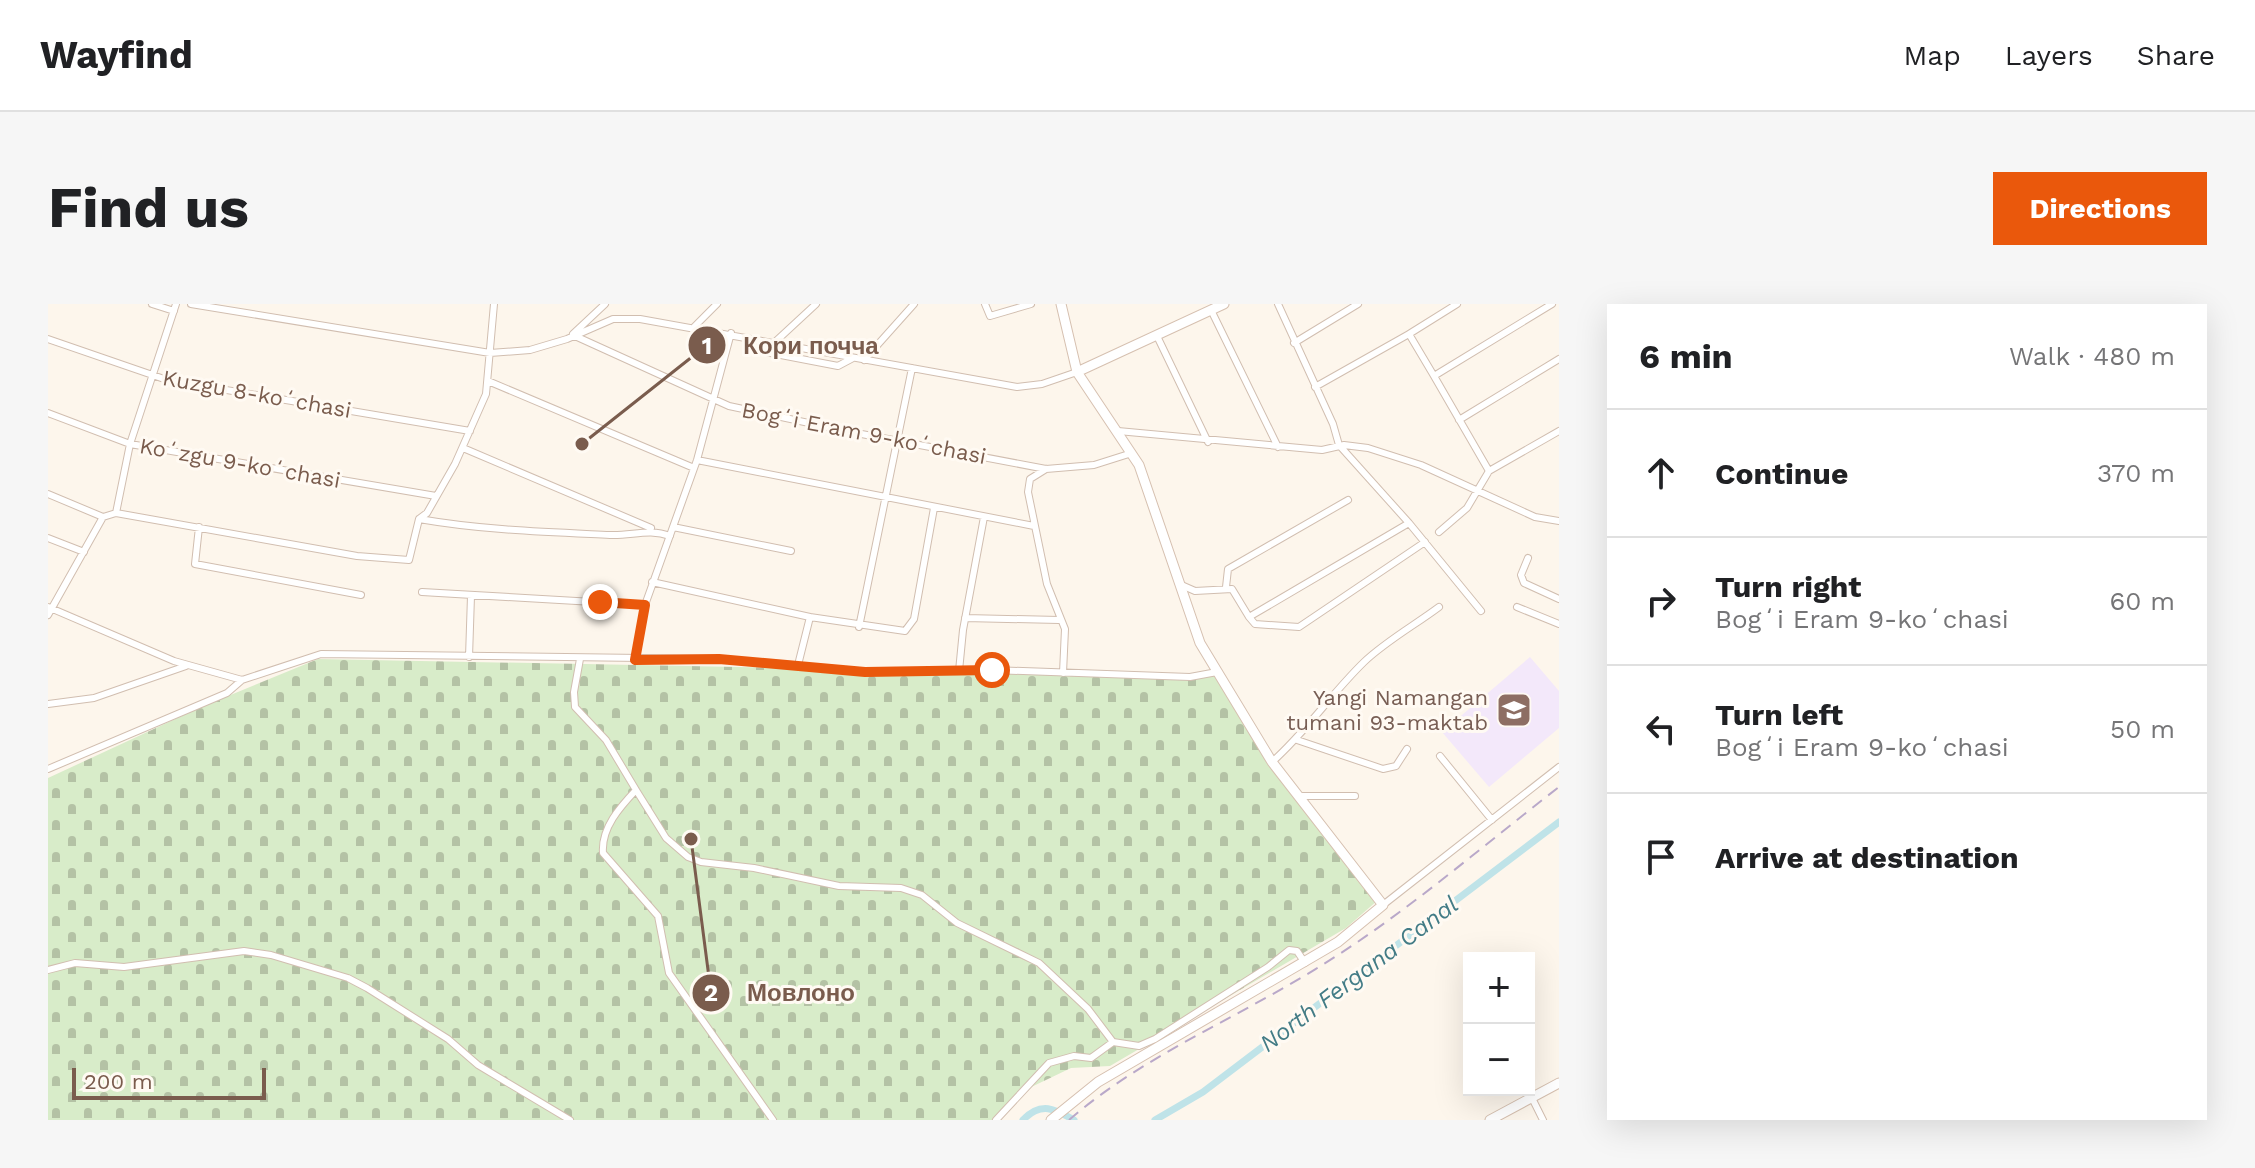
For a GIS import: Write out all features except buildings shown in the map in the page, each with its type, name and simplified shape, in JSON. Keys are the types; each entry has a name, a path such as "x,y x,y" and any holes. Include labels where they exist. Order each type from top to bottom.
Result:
{"street":[{"path":"116,513 130,444 150,375 175,308 152,304"},
{"path":"191,304 490,353 530,350 624,318 731,333 1017,387 1042,384 1077,372 1224,304"},
{"path":"571,338 605,304"},
{"path":"694,327 717,304"},
{"path":"775,342 816,304"},
{"path":"864,360 914,304"},
{"path":"985,304 990,316 1031,304"},
{"path":"1061,304 1077,372 1139,465 1200,643 1272,762 1383,905"},
{"path":"1278,304 1339,445 1409,523 1481,611"},
{"path":"1294,343 1358,304"},
{"path":"1315,387 1457,304"},
{"path":"1434,376 1552,304"},
{"path":"48,494 103,517 116,513 398,561 409,560 419,519 463,448 488,381 495,305"},
{"path":"1211,310 1278,447"},
{"path":"571,338 716,400 731,333"},
{"path":"1409,334 1489,471"},
{"path":"1157,336 1208,442"},
{"name":"Kuzgu 8-koʻchasi","path":"48,339 150,375 470,431"},
{"path":"749,349 838,366 853,358"},
{"path":"1459,420 1559,359"},
{"path":"859,627 912,368"},
{"path":"488,381 694,468"},
{"name":"Bogʻi Eram 9-koʻchasi","path":"635,660 652,582 716,400 729,406 895,441 1046,469 1094,465 1132,453"},
{"name":"Koʻzgu 9-koʻchasi","path":"48,413 130,444 436,496"},
{"path":"1118,431 1208,442 1322,450 1355,445 1421,465 1535,517 1559,521"},
{"path":"1439,532 1467,508 1489,471 1559,431"},
{"path":"463,448 670,536"},
{"path":"697,460 1034,526"},
{"path":"1046,469 1034,475 1028,484 1034,526 1065,635 1063,673"},
{"path":"1226,587 1228,569 1348,500"},
{"path":"652,582 859,627 901,631 911,627 934,508"},
{"path":"103,517 49,610 187,666 242,680"},
{"path":"959,671 965,618 984,517"},
{"path":"419,519 495,529 617,535 655,530"},
{"path":"1249,617 1409,523"},
{"path":"199,527 195,564 361,595"},
{"path":"673,527 791,551"},
{"path":"48,538 84,552"},
{"path":"1177,581 1195,591 1226,587 1235,591 1255,624 1299,627 1425,542"},
{"path":"1528,558 1521,575 1524,583 1559,599"},
{"path":"422,592 645,605"},
{"path":"469,657 471,596"},
{"path":"1272,762 1297,740 1315,714 1367,659 1439,607"},
{"path":"1517,607 1559,624"},
{"path":"798,665 810,617"},
{"path":"965,618 1059,620"},
{"path":"48,769 227,693 242,680 321,654 719,659 865,672 959,671 1190,677 1217,672"},
{"path":"580,659 574,692 575,707 606,740 666,838 688,857 701,862 754,868 839,886 901,888 922,895 957,923 1039,963 1088,1009 1113,1042 1133,1047 1144,1045 1268,967 1289,950 1297,951 1305,963"},
{"path":"48,704 94,698 187,666"},
{"path":"1297,740 1383,769 1396,766 1407,749"},
{"path":"1440,756 1492,820"},
{"path":"1051,1120 1073,1099 1148,1052 1338,942 1559,767"},
{"path":"636,790 612,820 604,836 603,853 658,916 669,973 773,1120"},
{"path":"1300,796 1355,796"},
{"path":"48,970 75,963 124,967 244,951 271,955 348,978 367,988 448,1039 478,1065 570,1120"},
{"path":"996,1120 1049,1063 1074,1056 1091,1058 1113,1042"},
{"path":"1490,1120 1559,1083"},
{"path":"1532,1098 1543,1120"}],"shaded area":[{"name":"Yangi Namangan tumani 93-maktab","path":"1530,657 1559,691 1559,728 1489,787 1442,732"}],"green space":[{"path":"318,659 1216,676 1378,900 1346,928 1110,1066 1071,1068 1025,1090 992,1120 48,1120 48,778 199,708"}],"waterway":[{"name":"North Fergana Canal","path":"1155,1120 1203,1092 1559,822"},
{"name":"North Fergana Canal","path":"1023,1120 1042,1109 1054,1110 1074,1120"}],"railway":[{"path":"1069,1120 1160,1056 1353,945 1559,787"}],"place":[{"name":"Кори почча","path":"582,444"},
{"name":"Yangi Namangan tumani 93-maktab","path":"1514,710"},
{"name":"Мовлоно","path":"691,839"}],"route":[{"path":"600,602 645,605 635,660 719,659 865,672 992,670"}]}
